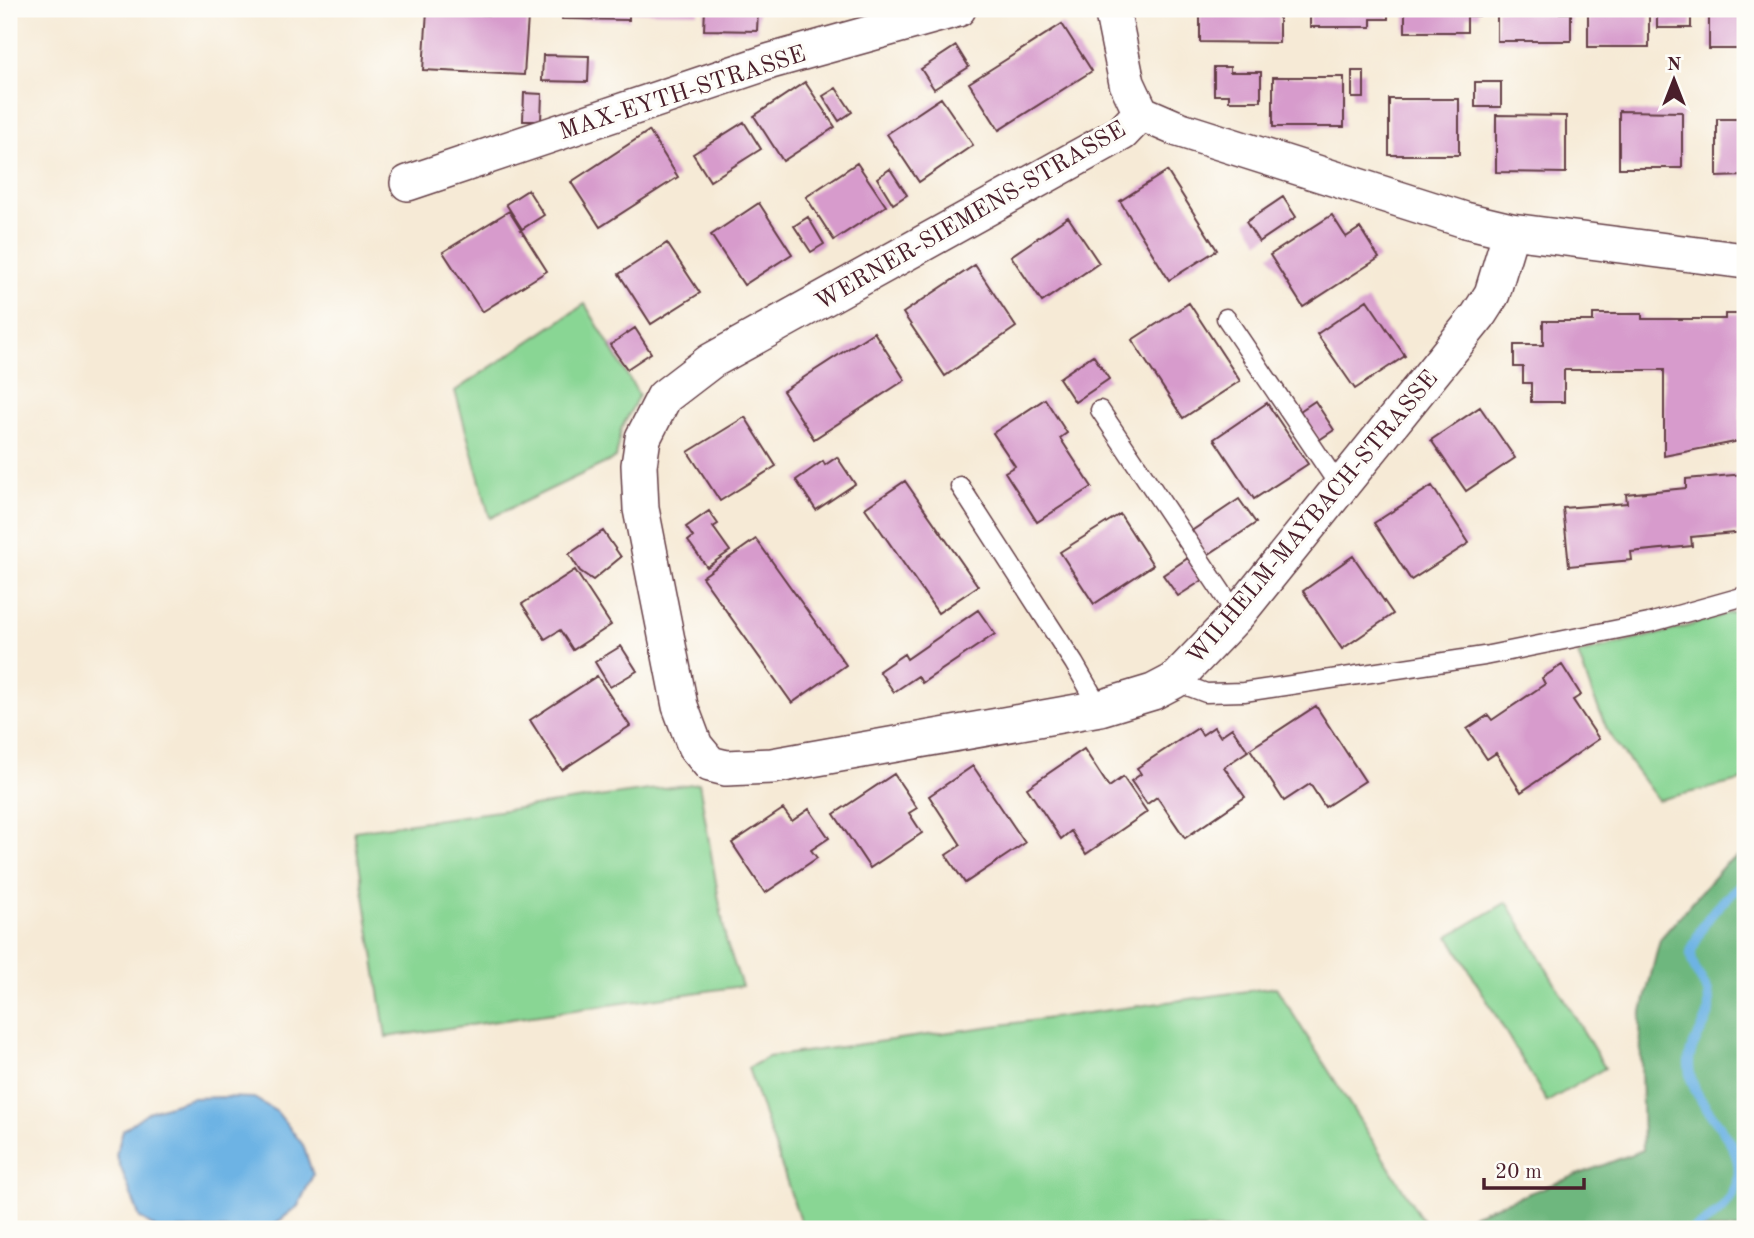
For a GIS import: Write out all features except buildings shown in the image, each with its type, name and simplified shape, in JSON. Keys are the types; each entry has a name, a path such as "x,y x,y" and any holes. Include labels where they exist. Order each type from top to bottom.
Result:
{"street":[{"name":"MAX-EYTH-STRASSE","path":"408,183 771,61 958,9"},
{"path":"1112,9 1126,83 1141,113"},
{"name":"WERNER-SIEMENS-STRASSE","path":"710,764 695,746 680,706 641,509 639,465 643,438 664,397 711,361 1122,133 1141,113 1217,141 1465,220 1511,231 1745,261"},
{"name":"WILHELM-MAYBACH-STRASSE","path":"710,764 726,768 772,766 1100,708 1153,692 1174,681 1237,615 1478,316 1492,294 1511,231"}],"lane":[{"path":"1226,318 1340,487"},
{"path":"1100,410 1237,615"},
{"path":"960,486 1100,708"},
{"path":"1174,681 1206,693 1244,692 1484,656 1649,623 1745,596"}],"green space":[{"path":"585,304 639,395 621,429 616,458 490,518 455,391"},
{"path":"1745,608 1745,780 1658,800 1609,734 1578,654 1679,629"},
{"path":"699,783 726,941 742,986 386,1037 354,831"},
{"path":"1745,854 1745,1229 1456,1229 1474,1214 1643,1150 1640,1019 1660,939 1726,863"},
{"path":"1507,902 1605,1068 1547,1102 1449,936"},
{"path":"1276,987 1428,1229 803,1229 748,1068 768,1057"}],"water":[{"path":"192,1098 254,1098 277,1112 303,1145 313,1175 298,1206 269,1229 157,1229 140,1218 116,1155 123,1130 148,1112"}],"waterway":[{"path":"1694,1229 1726,1204 1737,1183 1738,1166 1727,1137 1698,1095 1691,1079 1690,1056 1709,1008 1708,992 1693,964 1691,951 1701,929 1712,914 1745,882"}]}
